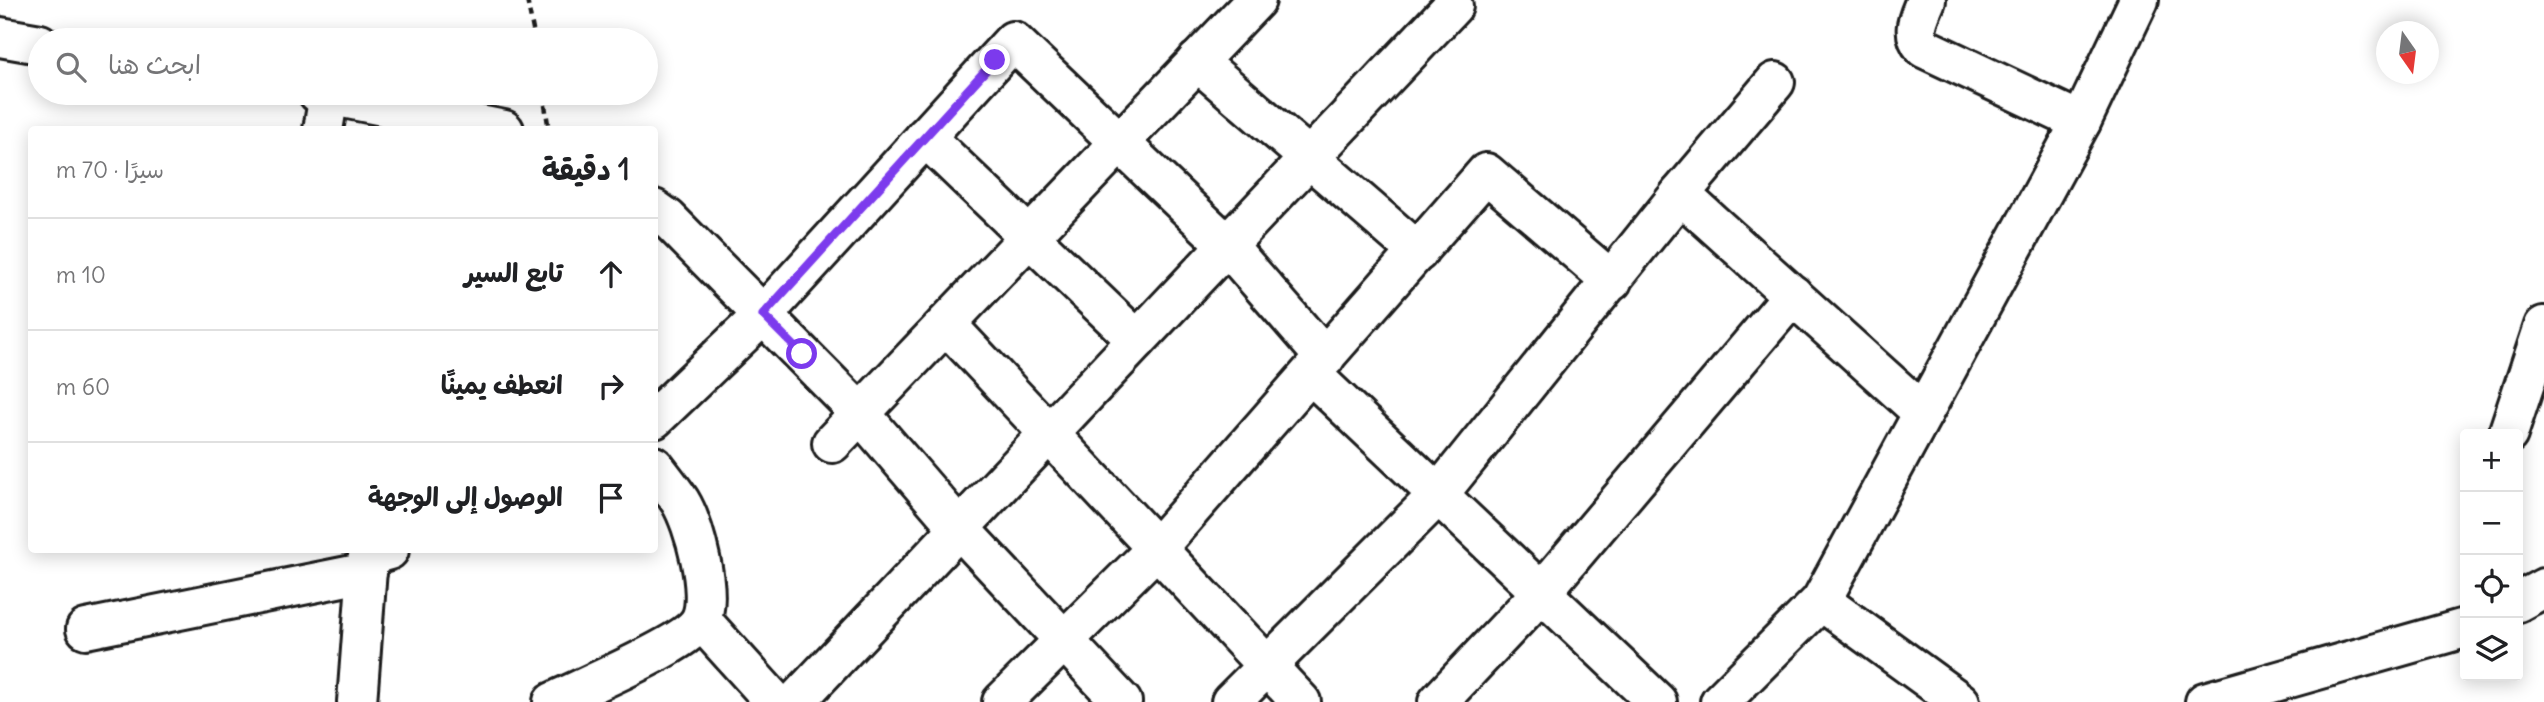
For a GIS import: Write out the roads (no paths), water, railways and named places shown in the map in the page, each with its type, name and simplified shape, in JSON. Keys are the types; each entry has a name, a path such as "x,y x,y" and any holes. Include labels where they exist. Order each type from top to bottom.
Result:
{"street":[{"path":"832,443 1256,0"},
{"path":"1926,0 1915,29 1917,40 1924,48 2081,122"},
{"path":"1720,702 1821,601 2081,122 2139,0"},
{"path":"795,702 1453,6"},
{"path":"0,37 28,42"},
{"path":"658,415 763,315 1013,41 1227,244 1318,366 1438,495 1657,702"},
{"path":"1198,61 1418,252"},
{"path":"1231,702 1438,495 1680,194 1775,82"},
{"path":"323,106 474,126"},
{"path":"925,137 1136,340"},
{"path":"1002,702 1157,548 1486,173 1612,281"},
{"path":"1680,194 1923,414"},
{"path":"658,212 860,414 959,528 1122,702"},
{"path":"1438,702 1541,593 1793,295"},
{"path":"946,324 1301,702"},
{"path":"2510,429 2544,326"},
{"path":"553,702 681,639 701,620 707,588 700,560 681,503 658,471"},
{"path":"86,629 378,561 357,702"},
{"path":"2523,599 2544,588"},
{"path":"1821,601 1961,702"},
{"path":"701,620 775,702"},
{"path":"2205,702 2460,629"}]}
